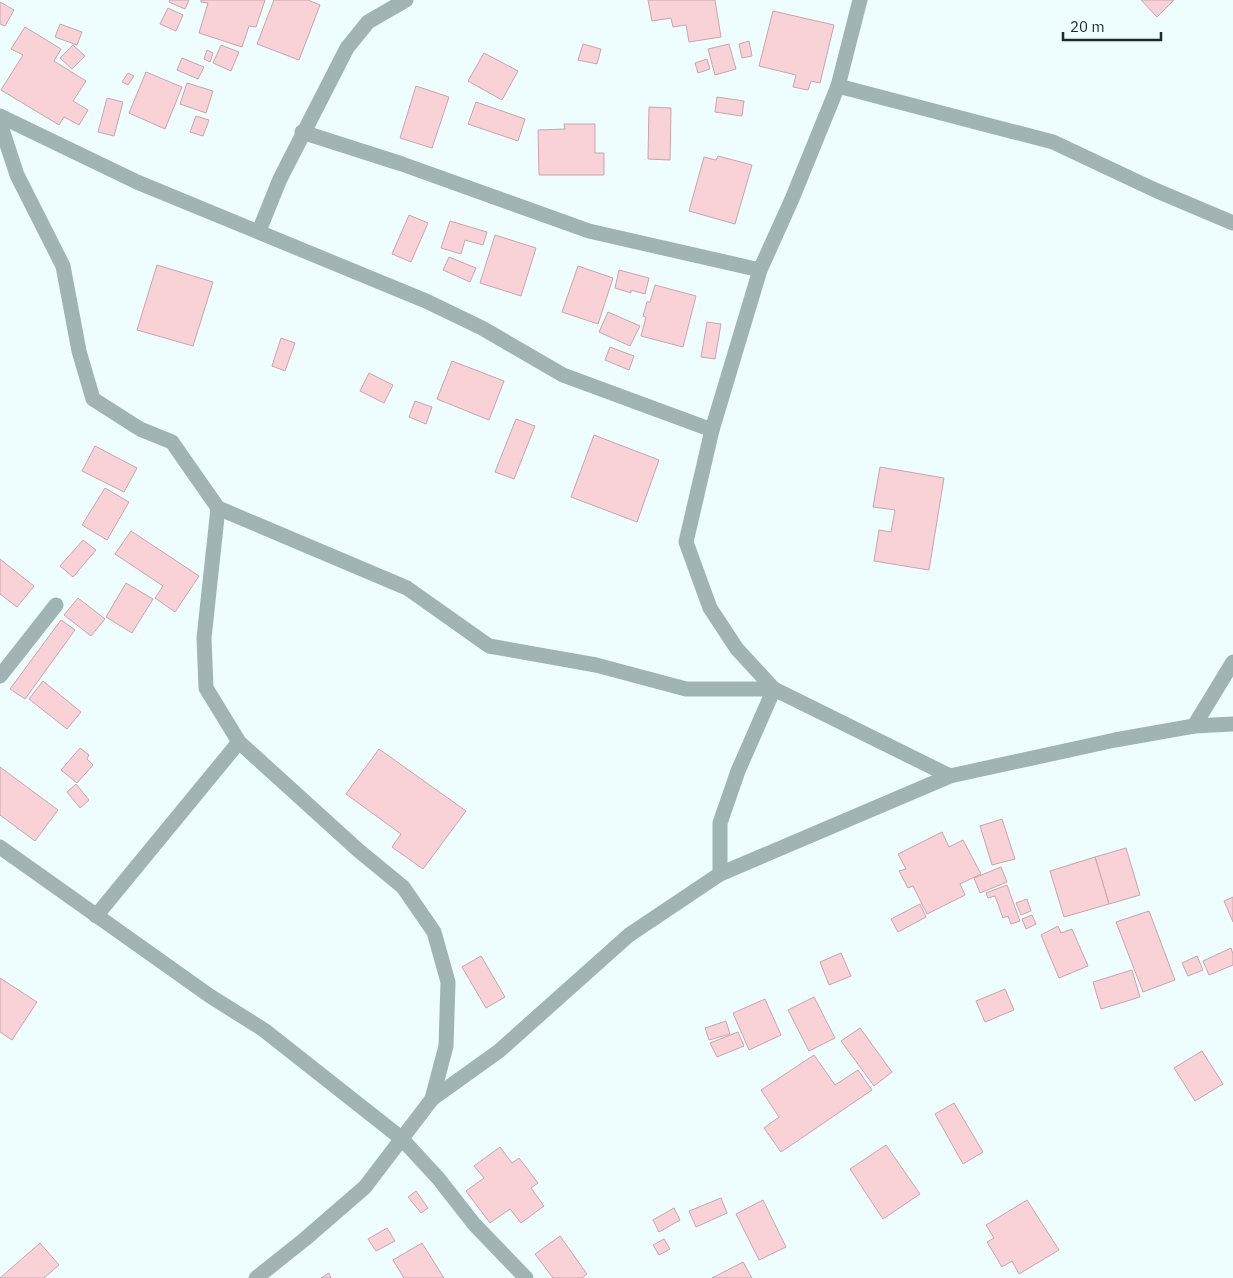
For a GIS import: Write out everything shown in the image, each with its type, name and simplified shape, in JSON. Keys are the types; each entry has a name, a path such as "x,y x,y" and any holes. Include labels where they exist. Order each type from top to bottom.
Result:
{"street":[{"path":"259,231 302,132 325,93 347,48 368,22 406,0"},
{"path":"860,0 838,86 792,199 760,270 712,430 686,542 710,608 737,649 774,689 950,776"},
{"path":"838,86 1053,142 1155,190 1233,223"},
{"path":"0,116 137,182 434,305 482,328 563,375 712,430"},
{"path":"0,123 17,175 62,266 79,351 93,399 140,429 172,442 218,508 407,588 489,646 596,665 686,689 774,689"},
{"path":"302,132 402,164 589,231 760,270"},
{"path":"218,508 204,638 206,688 239,742 403,888 434,932 448,982 446,1046 432,1099"},
{"path":"0,676 56,604"},
{"path":"1194,726 1233,662"},
{"path":"720,874 720,823 738,771 774,689"},
{"path":"256,1278 365,1187 432,1099 500,1051 629,935 720,874 950,776 1114,740 1194,726 1233,724"},
{"path":"96,916 239,742"},
{"path":"0,847 210,996 264,1030 402,1138 438,1178 474,1224 526,1278"}],"building":[{"path":"170,0 189,0 185,9 169,2"},
{"path":"201,0 265,0 256,27 249,26 242,47 199,33 208,3 201,2"},
{"path":"274,0 308,0 320,5 299,60 257,44"},
{"path":"648,0 715,0 721,37 689,42 686,25 673,27 671,18 652,21"},
{"path":"1141,0 1174,0 1157,17"},
{"path":"0,2 14,10 5,26 0,24"},
{"path":"168,8 183,15 176,31 160,24"},
{"path":"773,11 834,25 820,83 811,81 808,90 793,87 796,75 759,66"},
{"path":"60,24 82,32 77,45 55,37"},
{"path":"25,27 61,49 54,61 86,81 73,101 88,110 79,125 64,117 59,125 1,90 23,55 11,49"},
{"path":"749,41 752,56 742,58 739,44"},
{"path":"583,44 601,49 597,64 578,60"},
{"path":"729,44 736,69 715,75 708,49"},
{"path":"73,45 85,56 72,69 60,58"},
{"path":"221,45 239,52 231,71 213,63"},
{"path":"207,50 213,53 210,62 204,59"},
{"path":"484,53 518,71 502,100 468,81"},
{"path":"182,58 204,67 198,79 177,70"},
{"path":"707,59 710,69 698,73 695,63"},
{"path":"146,72 182,87 165,129 129,113"},
{"path":"128,73 134,76 128,85 122,82"},
{"path":"187,83 213,91 206,113 180,104"},
{"path":"416,86 449,97 432,148 400,138"},
{"path":"717,97 744,101 742,116 715,112"},
{"path":"107,98 123,102 114,136 98,132"},
{"path":"476,102 525,119 518,141 468,124"},
{"path":"649,107 671,108 670,160 648,159"},
{"path":"196,116 209,120 203,136 190,132"},
{"path":"564,124 595,124 595,153 604,153 604,175 539,175 538,130 565,129"},
{"path":"718,156 752,165 735,224 689,211 704,157 716,160"},
{"path":"409,215 428,223 411,262 392,254"},
{"path":"450,221 487,232 483,245 465,240 461,254 441,248"},
{"path":"495,235 536,248 521,296 480,283"},
{"path":"449,257 476,268 470,282 443,270"},
{"path":"157,265 213,282 193,346 137,330"},
{"path":"578,266 613,278 598,324 562,312"},
{"path":"619,270 649,278 645,294 631,290 631,293 615,288"},
{"path":"655,285 696,296 683,347 641,336 646,317 643,316"},
{"path":"608,312 640,326 630,346 599,332"},
{"path":"707,322 721,324 715,359 701,357"},
{"path":"281,338 295,343 285,371 272,366"},
{"path":"610,347 634,356 629,370 605,360"},
{"path":"452,361 504,381 489,420 437,399"},
{"path":"369,373 393,385 384,403 360,391"},
{"path":"415,401 432,407 426,424 409,417"},
{"path":"516,419 535,426 514,479 495,472"},
{"path":"594,435 659,460 637,522 571,497"},
{"path":"95,446 137,468 124,492 82,471"},
{"path":"880,467 944,478 929,570 874,561 879,530 891,532 895,510 873,507"},
{"path":"105,488 129,502 107,540 82,525"},
{"path":"131,531 199,576 175,612 155,598 163,586 115,554"},
{"path":"83,540 96,550 73,577 60,566"},
{"path":"0,559 34,586 17,607 0,594"},
{"path":"126,583 153,599 132,633 106,617"},
{"path":"78,598 105,619 91,636 64,615"},
{"path":"61,620 75,630 25,699 10,689"},
{"path":"43,681 81,712 67,729 29,699"},
{"path":"80,748 89,755 87,759 93,765 77,783 61,770"},
{"path":"379,749 466,811 423,869 392,847 401,834 346,794"},
{"path":"0,767 58,810 35,841 0,815"},
{"path":"76,784 89,800 80,808 67,792"},
{"path":"1002,819 1015,859 992,865 980,826"},
{"path":"942,832 949,847 963,840 981,874 960,884 965,895 927,914 913,886 908,888 899,871 906,869 898,854"},
{"path":"1126,848 1140,895 1109,904 1095,857"},
{"path":"1095,857 1109,904 1064,917 1050,871"},
{"path":"1001,867 1007,882 980,893 974,878"},
{"path":"1007,885 1020,921 1011,924 1008,916 1003,918 995,896 988,898 986,893"},
{"path":"1233,897 1233,922 1224,901"},
{"path":"1027,899 1031,911 1021,915 1016,903"},
{"path":"920,904 926,917 898,932 891,919"},
{"path":"1149,911 1175,980 1143,992 1116,922"},
{"path":"1032,915 1036,924 1026,929 1022,919"},
{"path":"1058,926 1061,933 1072,929 1088,966 1059,978 1041,935"},
{"path":"1231,948 1233,965 1209,975 1203,961"},
{"path":"841,953 851,976 829,985 820,962"},
{"path":"481,956 505,997 486,1008 462,967"},
{"path":"1197,956 1203,970 1188,976 1182,963"},
{"path":"1132,970 1140,997 1101,1009 1093,982"},
{"path":"0,978 37,1002 12,1040 0,1032"},
{"path":"1005,989 1014,1010 985,1022 976,1001"},
{"path":"814,997 835,1038 809,1051 788,1010"},
{"path":"765,999 781,1035 749,1050 733,1013"},
{"path":"726,1021 730,1034 709,1040 705,1028"},
{"path":"860,1028 892,1072 874,1086 841,1041"},
{"path":"738,1032 744,1046 717,1057 710,1043"},
{"path":"1202,1051 1223,1084 1195,1101 1174,1068"},
{"path":"814,1055 835,1085 858,1070 872,1090 781,1152 764,1128 779,1117 761,1090"},
{"path":"954,1103 983,1152 963,1164 935,1114"},
{"path":"886,1145 920,1194 883,1219 850,1169"},
{"path":"500,1147 512,1163 519,1158 538,1183 531,1188 544,1206 521,1223 510,1209 490,1223 466,1191 484,1178 474,1166"},
{"path":"416,1191 428,1208 421,1213 408,1197"},
{"path":"721,1198 727,1213 696,1227 689,1211"},
{"path":"763,1200 786,1247 759,1260 736,1214"},
{"path":"1027,1200 1059,1250 1019,1274 1012,1261 1002,1267 987,1242 994,1238 986,1225"},
{"path":"674,1208 680,1220 659,1232 653,1220"},
{"path":"387,1228 395,1241 376,1251 368,1239"},
{"path":"560,1236 587,1274 582,1278 553,1278 535,1254"},
{"path":"664,1239 670,1249 659,1255 653,1245"},
{"path":"40,1243 59,1265 44,1278 0,1278"},
{"path":"422,1243 444,1278 404,1278 393,1260"},
{"path":"743,1262 752,1278 712,1278"},
{"path":"329,1273 331,1278 321,1278"}]}
